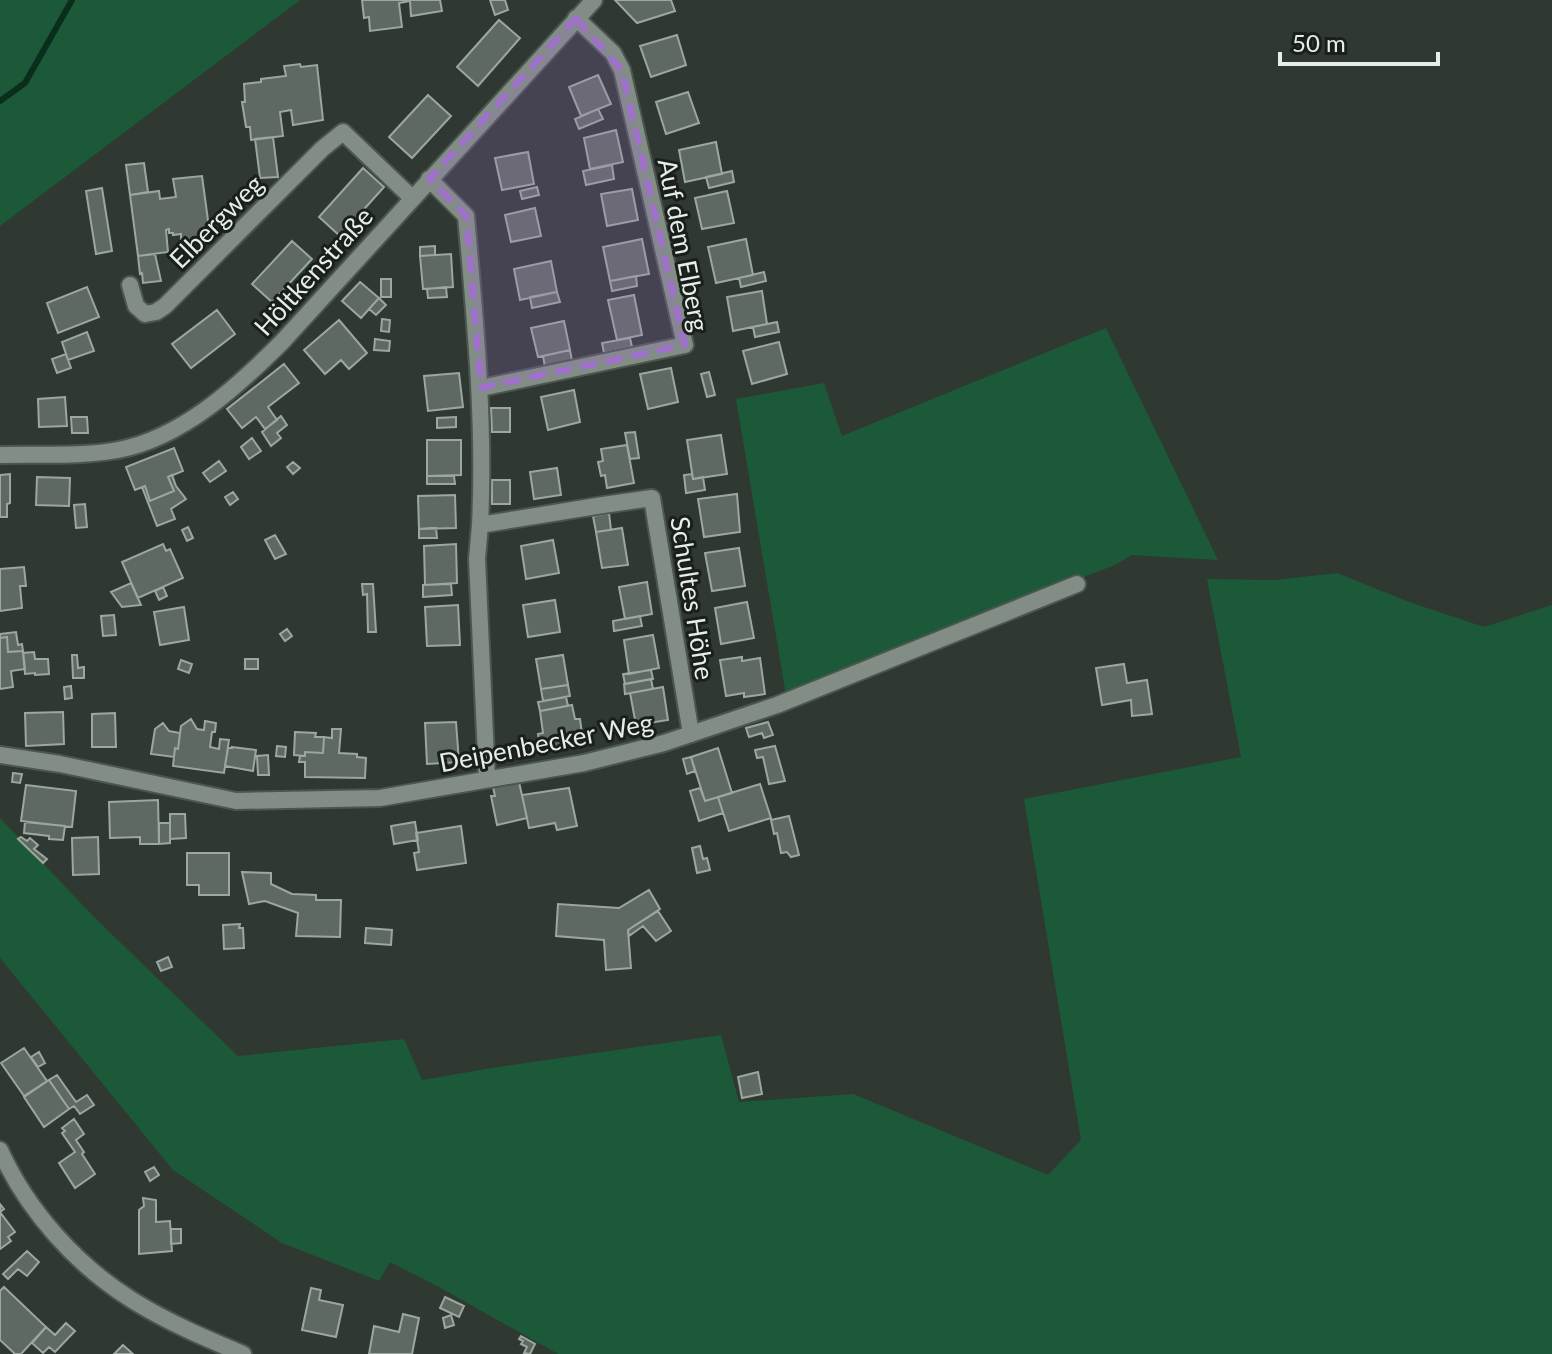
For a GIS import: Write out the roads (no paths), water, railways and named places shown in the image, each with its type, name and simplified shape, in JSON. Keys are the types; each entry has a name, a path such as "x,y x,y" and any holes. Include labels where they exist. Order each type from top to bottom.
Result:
{"street":[{"name":"Höltkenstraße","path":"0,455 106,452 132,447 171,431 205,409 264,360 594,0"},
{"name":"Auf dem Elberg","path":"481,388 685,345 622,70 613,53 576,18"},
{"name":"Elbergweg","path":"130,285 136,306 145,314 165,306 322,149 343,132 412,198"},
{"path":"429,179 466,216 481,388 482,480 477,559 487,779"},
{"name":"Schultes Höhe","path":"480,525 652,498 691,734"},
{"name":"Deipenbecker Weg","path":"0,755 60,764 236,801 380,798 584,763 650,747 777,705 1077,584"},
{"path":"0,1150 18,1187 36,1212 56,1235 112,1286 150,1310 243,1354"}],"waterway":[{"path":"0,101 25,83 72,0"}]}
